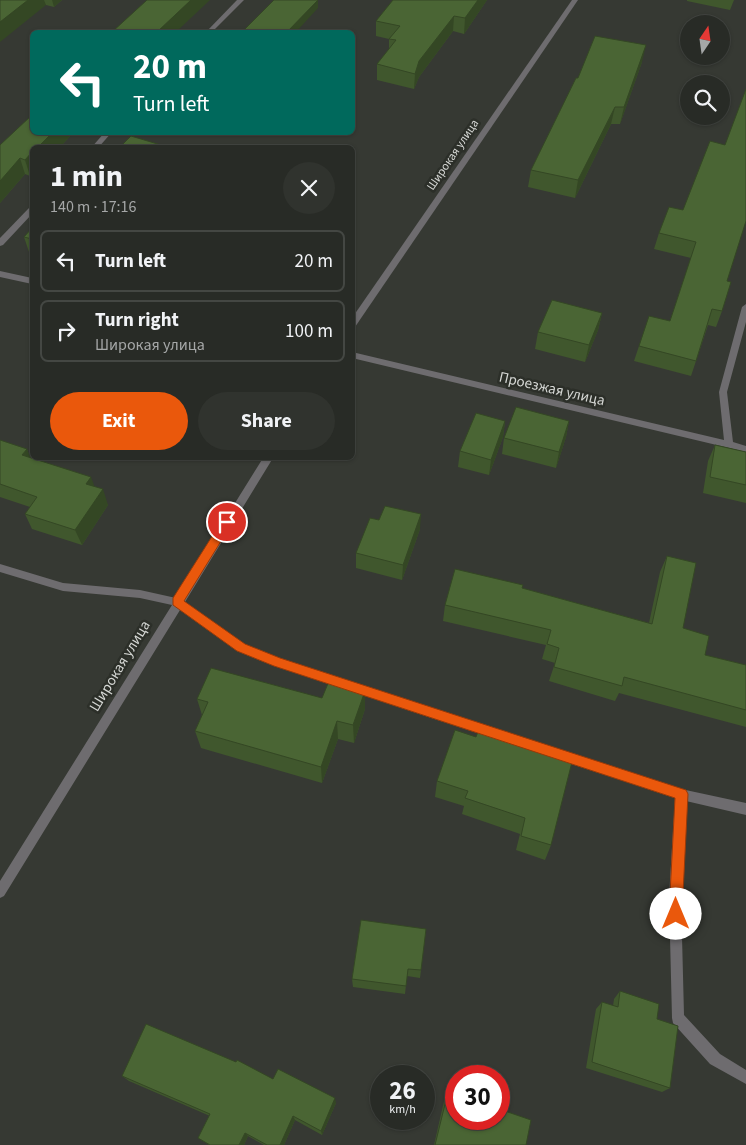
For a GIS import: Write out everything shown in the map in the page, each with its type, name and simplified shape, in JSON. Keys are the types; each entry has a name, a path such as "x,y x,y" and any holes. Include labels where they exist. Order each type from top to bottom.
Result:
{"street":[{"path":"211,30 241,0"},
{"name":"Широкая улица","path":"355,321 575,0"},
{"path":"97,145 106,135"},
{"path":"0,243 30,212"},
{"path":"0,274 30,281"},
{"path":"729,445 723,392 746,307"},
{"name":"Проезжая улица","path":"355,356 746,449"},
{"name":"Широкая улица","path":"0,892 177,602 267,460"},
{"path":"0,568 63,586 140,594 177,602 241,648 278,663 681,794 746,809"},
{"path":"681,794 675,897 678,1018 715,1059 746,1077"}],"building":[{"path":"0,0 28,0 0,22"},
{"path":"147,0 191,0 159,30 114,30"},
{"path":"274,0 318,0 289,30 244,30"},
{"path":"393,0 478,0 465,18 454,16 419,61 415,74 377,64 396,40 389,39 400,26 376,21"},
{"path":"595,36 646,45 624,107 615,107 578,180 531,170 576,78 578,78"},
{"path":"746,89 746,221 727,281 731,282 722,311 712,309 696,361 639,346 649,316 670,321 696,242 659,233 669,207 683,210 710,141 725,145"},
{"path":"30,117 30,135 50,135 40,145 30,145 30,154 25,160 20,158 0,181 0,145"},
{"path":"131,136 161,145 122,145"},
{"path":"30,230 30,238 24,237"},
{"path":"552,300 602,313 589,345 538,332"},
{"path":"516,407 569,421 559,452 504,438"},
{"path":"476,413 505,421 491,460 460,451"},
{"path":"0,440 27,449 22,455 30,458 30,460 38,460 91,477 86,484 103,489 75,530 25,514 37,497 0,484"},
{"path":"715,445 746,452 746,485 710,477"},
{"path":"385,506 421,514 403,565 356,553 370,518 379,520"},
{"path":"667,556 696,563 683,628 709,636 705,655 746,665 746,710 624,677 622,686 554,667 559,648 547,644 551,630 445,605 455,569 523,585 522,588 652,624"},
{"path":"211,668 322,698 329,681 365,691 353,725 337,721 321,767 195,731 208,702 197,699"},
{"path":"479,729 573,758 551,845 521,836 525,818 465,798 468,791 437,781 455,730 476,737"},
{"path":"361,920 426,929 421,970 408,969 406,986 352,979"},
{"path":"620,991 659,1004 657,1019 678,1026 670,1088 592,1062 602,1002 618,1007"},
{"path":"146,1024 236,1062 237,1060 273,1079 278,1069 335,1098 321,1131 293,1116 280,1145 267,1145 245,1133 239,1145 210,1145 198,1138 210,1114 122,1076"},
{"path":"445,1104 445,1130 510,1130 510,1113 531,1120 526,1145 435,1145"}],"route":[{"path":"227,522 177,602 241,648 278,663 681,794 675,897 676,914"}]}
